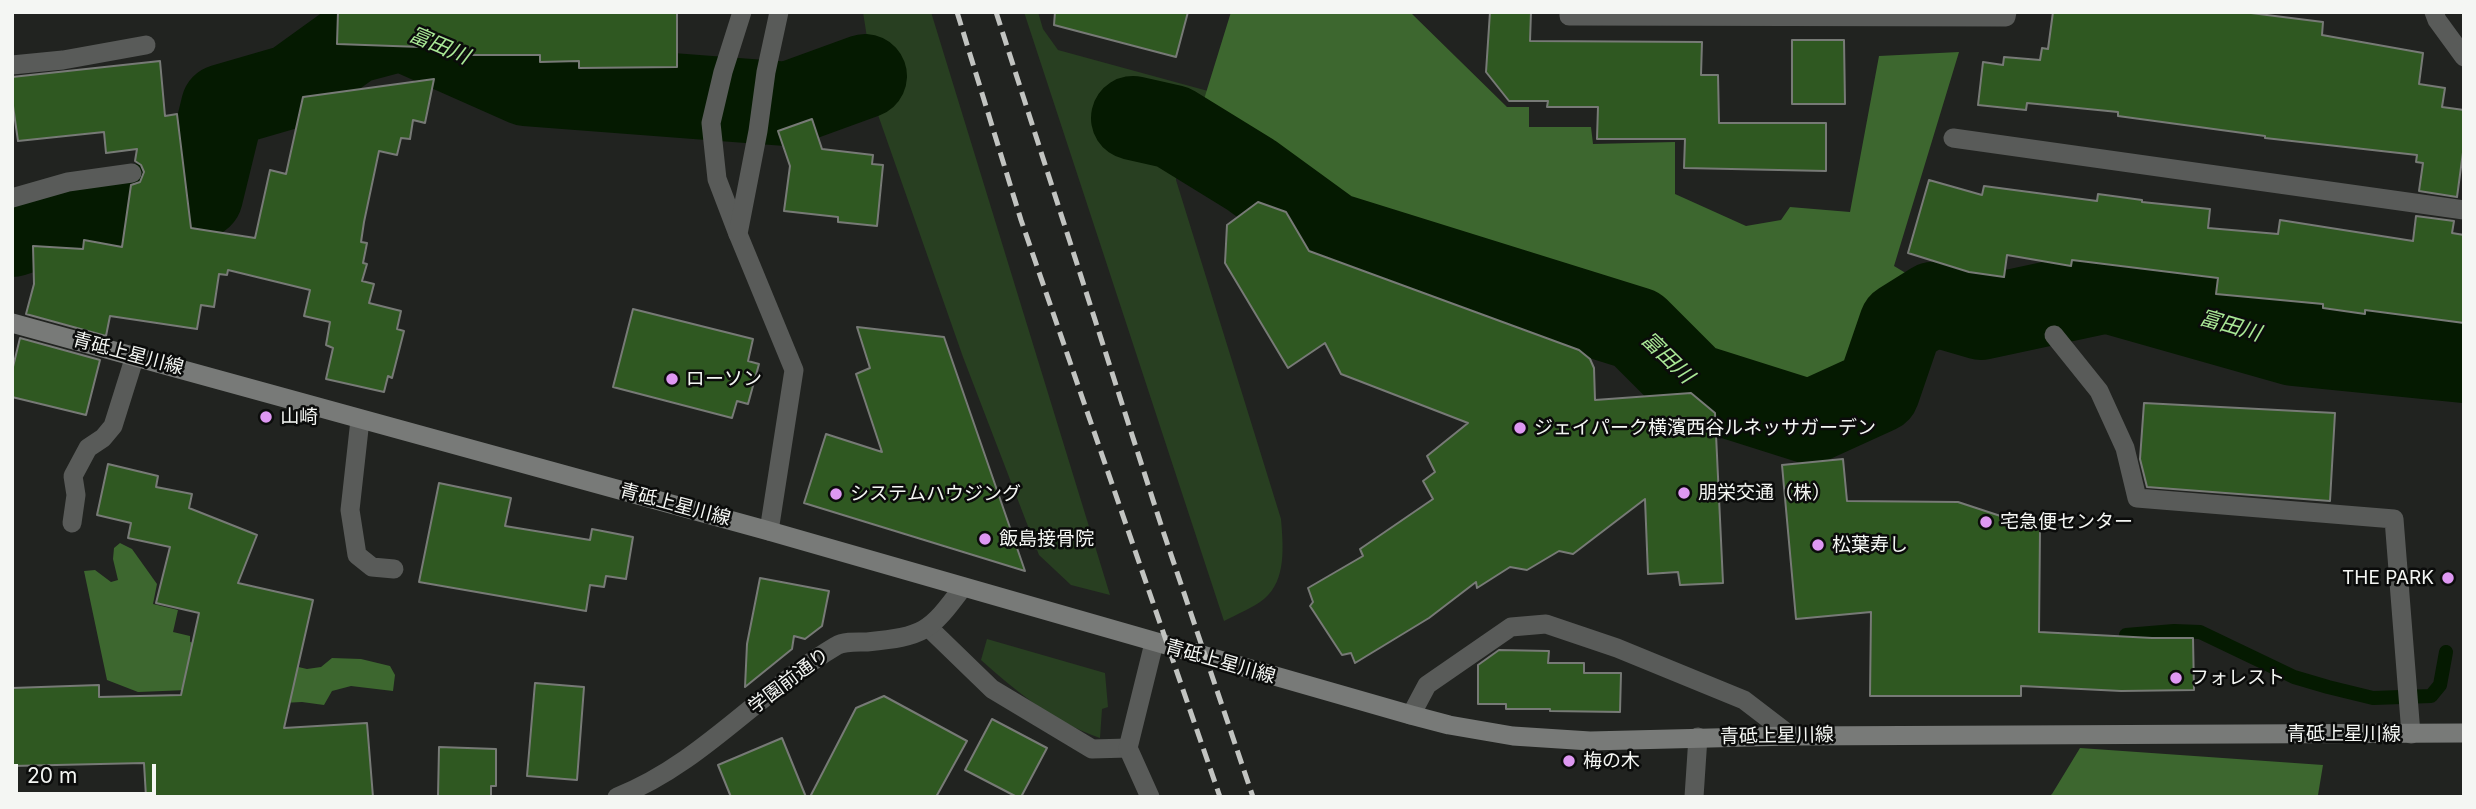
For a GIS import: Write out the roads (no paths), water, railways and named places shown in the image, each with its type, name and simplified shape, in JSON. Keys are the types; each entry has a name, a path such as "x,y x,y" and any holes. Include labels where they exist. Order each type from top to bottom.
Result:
{"main road":[{"name":"青砥上星川線","path":"12,323 769,531 1411,715 1449,725 1513,736 1590,741 1791,736 2464,733"}],"street":[{"path":"742,12 710,123 717,179 794,370 769,531"},
{"path":"738,234 779,12"},
{"path":"1570,12 1569,16 1992,17 2006,17 2007,12"},
{"path":"2434,12 2464,57"},
{"path":"12,65 63,60 146,46"},
{"path":"1953,138 2464,210"},
{"path":"12,198 68,181 132,173"},
{"path":"2054,335 2099,391 2126,448 2137,498 2394,519 2411,734"},
{"path":"72,523 76,495 73,476 88,448 103,438 113,426 135,356"},
{"path":"360,420 350,510 358,555 372,566 394,569"},
{"name":"学園前通り","path":"617,797 686,760 839,644 912,637 938,620 963,587"},
{"path":"1411,715 1427,685 1511,627 1546,624 1617,648 1744,700 1791,736"},
{"path":"928,627 992,689 1092,749 1128,748"},
{"path":"1150,797 1128,748 1154,643"},
{"path":"1694,797 1698,737"}],"waterway":[{"name":"富田川","path":"12,235 68,217 201,196 223,106 292,86 353,42 402,29 526,84 788,104 865,76"},
{"name":"富田川","path":"1133,118 1173,127 1251,175 1332,234 1637,329 1693,385 1810,422 1878,391 1901,324 1933,304 1981,318 2107,291 2294,344 2464,361"},
{"path":"2126,635 2200,632 2294,677 2373,698 2431,696 2440,685 2446,652"}],"railway":[{"path":"957,12 1021,220 1220,797"},
{"path":"996,12 1162,528 1253,797"}],"place":[{"name":"ローソン","path":"672,379"},
{"name":"山崎","path":"266,417"},
{"name":"ジェイパーク横濱西谷ルネッサガーデン","path":"1520,428"},
{"name":"朋栄交通（株）","path":"1684,493"},
{"name":"システムハウジング","path":"836,494"},
{"name":"宅急便センター","path":"1986,522"},
{"name":"飯島接骨院","path":"985,539"},
{"name":"松葉寿し","path":"1818,545"},
{"name":"THE PARK","path":"2448,578"},
{"name":"フォレスト","path":"2176,678"},
{"name":"梅の木","path":"1569,761"}]}
